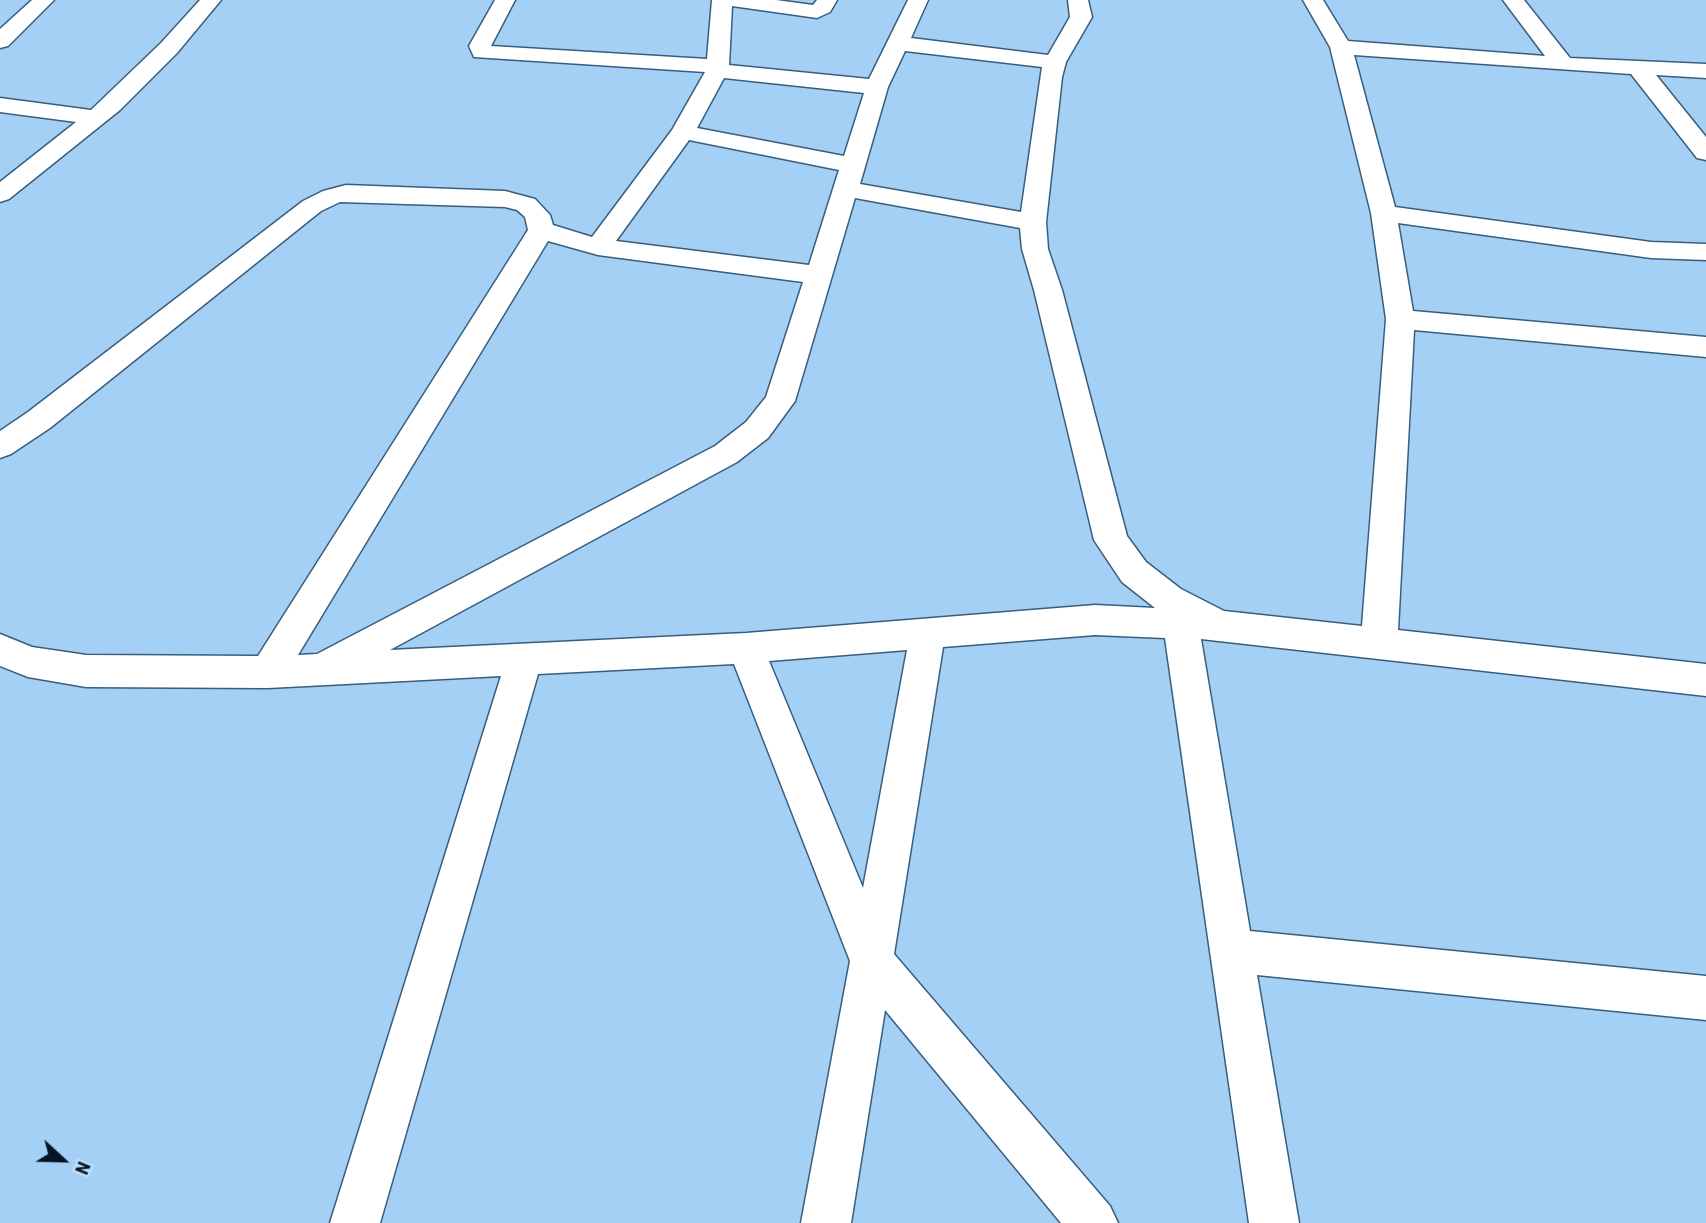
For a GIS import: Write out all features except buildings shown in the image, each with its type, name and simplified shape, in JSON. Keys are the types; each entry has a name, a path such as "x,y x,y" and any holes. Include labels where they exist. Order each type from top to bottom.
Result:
{"street":[{"path":"0,41 44,0"},
{"path":"0,194 97,118 169,48 211,0"},
{"path":"505,0 480,46 482,52 717,69 877,87"},
{"path":"598,247 683,132 717,69 722,0"},
{"path":"732,0 817,12 827,0"},
{"path":"320,670 726,454 757,430 780,401 877,87 918,0"},
{"path":"1078,0 1081,17 1055,62 1032,222 1035,249 1048,290 1111,540 1134,572 1201,624 1232,951 1274,1223"},
{"path":"1313,0 1341,47 1384,213 1400,319 1378,643"},
{"path":"1513,0 1563,64"},
{"path":"897,43 1055,62"},
{"path":"1341,47 1639,69 1706,71"},
{"path":"1639,69 1706,153"},
{"path":"0,105 97,118"},
{"path":"683,132 849,177 1032,222"},
{"path":"0,446 39,420 312,206 332,196 346,193 505,199 526,204 537,215 541,230 268,672"},
{"path":"1384,213 1651,250 1706,252"},
{"path":"541,230 598,247 819,275"},
{"path":"1400,319 1706,347"},
{"path":"10,662 86,671 320,670 746,648 1095,620 1201,624 1706,680"},
{"path":"826,1223 928,632"},
{"path":"746,648 871,960 1093,1223"},
{"path":"355,1223 524,660"},
{"path":"1232,951 1706,998"}]}
